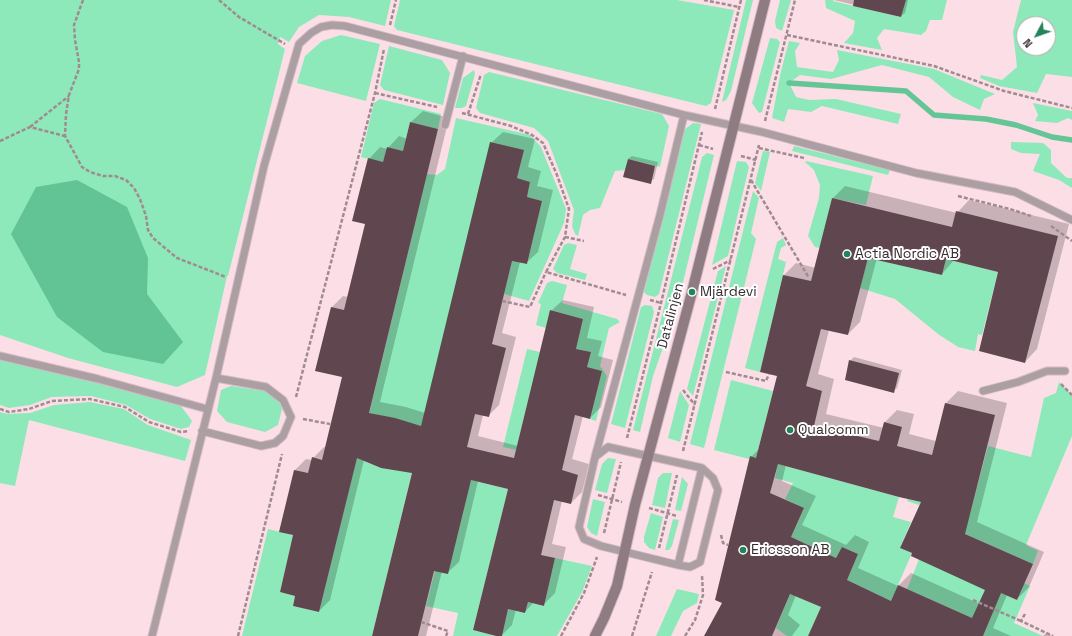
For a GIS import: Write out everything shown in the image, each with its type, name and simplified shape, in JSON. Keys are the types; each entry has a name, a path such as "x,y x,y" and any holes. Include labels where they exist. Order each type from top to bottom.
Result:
{"street":[{"name":"Datalinjen","path":"594,636 604,618 617,586 635,505 734,126 765,0"}],"lane":[{"path":"152,636 207,409 216,378 264,166 297,50 302,40 321,27 332,25 345,26 684,115 762,132 916,173 1015,192 1072,220"},
{"path":"444,125 462,56"},
{"path":"595,457 608,447 702,468 713,478 718,490 700,562 690,567 601,546 584,539 579,527 595,457 638,298 684,115"},
{"path":"0,356 98,379 207,409"},
{"path":"983,391 1018,382 1047,371 1065,370"},
{"path":"202,431 261,446 275,443 283,436 291,417 283,400 266,387 216,378"},
{"path":"678,565 702,468"}],"path":[{"path":"83,0 74,25 75,40 80,62 79,70 69,95 65,136 82,167 90,172 103,176 116,176 126,180 134,188 146,216 148,230 153,238 177,258 216,272 237,282"},
{"path":"219,0 239,17 297,50"},
{"path":"330,424 291,417 375,93 396,0"},
{"path":"704,0 739,7"},
{"path":"712,121 741,0"},
{"path":"632,636 656,559 668,513 795,0"},
{"path":"787,35 934,66 1004,91 1072,108"},
{"path":"468,114 485,62"},
{"path":"375,93 449,109 511,126 532,135 543,143 557,175 569,209 565,237 546,272 530,307 502,301"},
{"path":"0,141 30,127 69,95"},
{"path":"561,636 584,593 601,546 705,120"},
{"path":"30,127 65,136"},
{"path":"751,180 809,278"},
{"path":"565,237 584,241"},
{"path":"713,269 731,260"},
{"path":"546,272 661,303"},
{"path":"726,372 766,381 769,374"},
{"path":"682,390 695,405"},
{"path":"0,409 9,412 29,409 52,400 90,399 125,407 149,422 181,432 202,431"},
{"path":"238,636 284,448"},
{"path":"587,492 689,519"},
{"path":"710,524 720,527 723,543 728,545"},
{"path":"685,636 695,620 703,595 700,562"},
{"path":"973,600 1053,636"},
{"path":"1021,621 1025,614"},
{"path":"422,622 448,631 446,636"}],"green space":[{"path":"0,0 391,0 385,26 349,17 319,15 299,27 289,42 280,37 278,44 285,49 227,276 205,375 177,387 68,358 0,335"},
{"path":"400,0 677,0 734,10 711,103 706,106 397,30 394,26"},
{"path":"746,0 753,0 731,91 726,100 722,102"},
{"path":"780,0 791,0 782,31 776,28 775,21"},
{"path":"825,0 833,0 901,17 906,0 947,0 942,20 930,20 926,31 921,35 884,29 877,38 882,50 844,43 853,33 855,21 826,8"},
{"path":"1021,0 1072,0 1072,77 1046,74 1037,93 999,86 980,78 981,75 1002,80 1017,67 1013,32 1016,20 1016,56 1056,56 1056,16 1017,16"},
{"path":"341,35 380,44 366,101 297,83 305,56 322,41"},
{"path":"770,38 777,39 780,42 762,112 759,113 752,103"},
{"path":"789,41 800,43 795,51 797,67 833,72 839,60 837,50 934,69 995,94 984,99 980,110 953,97 929,77 882,65 831,79 800,75 789,83 796,97 809,100 836,99 901,114 898,124 822,106 811,112 788,109 784,122 772,118 781,71"},
{"path":"389,46 442,60 450,73 443,105 384,90 380,85"},
{"path":"474,70 475,74 466,106 462,108 455,108 463,78"},
{"path":"489,72 662,114 669,126 660,167 628,159 625,170 615,171 600,208 590,210 583,215 578,236 575,234 572,226 574,210 548,141 534,128 480,113 476,108 484,75"},
{"path":"380,99 441,114 438,129 410,122 403,151 387,147 383,162 361,157 374,103"},
{"path":"1033,103 1072,111 1072,120 1068,118 1057,123 1035,121 1038,115"},
{"path":"456,118 530,135 541,147 566,209 564,223 529,301 504,294 512,261 527,264 542,201 527,197 530,182 517,178 524,150 417,443 369,414 427,174 437,175 445,169"},
{"path":"693,123 701,124 659,294 655,297 647,295 644,292 684,130"},
{"path":"1011,142 1043,143 1051,150 1051,163 1067,178 1072,178 1072,188 1059,180 1033,171 1040,154 1021,153 1011,149"},
{"path":"794,146 890,170 888,175 792,151"},
{"path":"763,151 770,152 761,191 755,183"},
{"path":"707,153 714,155 676,311 653,376 640,432 633,430 702,157"},
{"path":"737,161 746,162 749,167 728,256 712,265"},
{"path":"805,162 873,176 866,205 832,198 820,248 815,247 808,236 819,198 820,185 814,170"},
{"path":"77,180 127,207 148,258 147,294 183,342 163,364 103,352 57,317 11,234 36,187"},
{"path":"753,191 759,198 751,233 756,239 704,448 690,444"},
{"path":"783,238 786,245 781,248 778,259 786,262 760,372 745,368 777,242"},
{"path":"568,243 577,245 570,269 587,274 585,280 557,273 553,269 564,245"},
{"path":"868,258 942,275 946,259 998,272 982,335 978,334 975,351 958,347 938,334 895,299 860,288"},
{"path":"726,266 693,396 687,389 718,271"},
{"path":"552,281 567,285 562,303 617,319 620,322 609,328 600,366 607,376 596,421 590,419 602,371 587,367 591,352 576,349 583,319 551,310 546,328 536,325 541,304 538,303 547,283"},
{"path":"645,305 652,306 654,312 625,428 611,424 641,307"},
{"path":"527,349 540,352 516,450 503,447"},
{"path":"0,359 178,402 192,421 189,427 181,429 150,419 126,405 91,396 52,397 30,405 9,408 0,405"},
{"path":"731,380 773,391 756,458 750,456 749,459 714,450"},
{"path":"1059,382 1072,395 1072,436 1026,545 1038,551 1033,564 934,520 936,511 907,501 908,499 970,514 988,446 1031,457 1044,398 1056,393"},
{"path":"231,386 265,391 279,400 282,409 278,425 265,432 227,422 217,411 221,390"},
{"path":"680,391 689,405 680,442 668,438"},
{"path":"90,402 124,409 148,425 191,440 185,461 29,420 15,486 0,483 0,412 8,414 30,413 54,405"},
{"path":"360,444 367,445 364,461 381,468 416,456 372,636 242,636 268,529 293,535 280,592 295,596 293,606 319,612"},
{"path":"608,458 616,459 607,493 595,490 602,464"},
{"path":"778,464 899,497 893,517 911,522 900,548 912,553 891,601 847,580 858,554 842,547 836,558 791,537 804,509 785,499 793,483 775,478"},
{"path":"663,473 672,473 665,508 652,505 658,478"},
{"path":"459,477 508,489 473,630 496,636 453,636 458,613 426,606"},
{"path":"682,477 688,484 681,511 675,510"},
{"path":"593,499 605,502 597,536 591,533 587,527"},
{"path":"651,513 663,517 655,550 649,548 644,542"},
{"path":"673,519 679,520 672,546 669,550 665,550"},
{"path":"920,557 1017,600 1024,583 1030,586 1014,623 1043,636 983,636 992,614 972,618 907,589"},
{"path":"555,558 592,566 582,592 557,636 502,636 508,609 525,613 528,602 544,606"},
{"path":"677,589 699,594 697,603 683,611 671,636 656,636"},
{"path":"790,594 821,607 808,636 787,636 776,628"}],"building":[{"path":"854,0 906,0 901,17 853,6"},
{"path":"410,122 438,129 369,413 395,418 421,426 490,142 524,150 517,178 530,182 527,197 542,201 527,264 512,261 492,344 506,348 489,417 475,414 467,447 514,458 550,310 583,319 576,349 591,352 587,367 602,371 590,419 575,415 562,470 578,475 571,504 554,500 541,555 555,558 544,606 528,602 525,613 508,609 502,636 496,636 473,630 508,489 471,480 448,574 434,571 418,636 372,636 412,473 381,468 357,458 319,612 293,606 295,596 280,592 293,535 279,532 294,470 308,473 312,457 322,460 342,377 315,371 331,307 344,310 365,224 352,221 368,158 383,162 387,147 403,151"},
{"path":"628,159 655,166 651,184 623,177"},
{"path":"832,198 952,227 956,211 1058,236 1025,363 979,351 998,272 946,259 942,275 868,258 848,335 821,329 806,386 822,391 814,426 879,441 884,422 902,427 897,446 932,455 945,403 995,415 965,534 1033,564 1017,600 1001,593 983,636 808,636 821,607 790,594 772,636 704,636 722,603 715,600 750,456 756,458 777,376 760,372 783,275 811,281","holes":["778,464 921,502 900,548 912,553 911,556 985,590 972,618 898,585 891,601 847,580 858,554 842,547 836,558 791,537 804,508 770,493"]},
{"path":"849,360 899,373 894,393 845,380"}],"waterway":[{"path":"789,83 906,91 934,115 986,119 1016,125 1052,137 1072,140"}],"place":[{"name":"Actia Nordic AB","path":"847,254"},
{"name":"Mjärdevi","path":"692,292"},
{"name":"Qualcomm","path":"790,430"},
{"name":"Ericsson AB","path":"743,550"}]}
